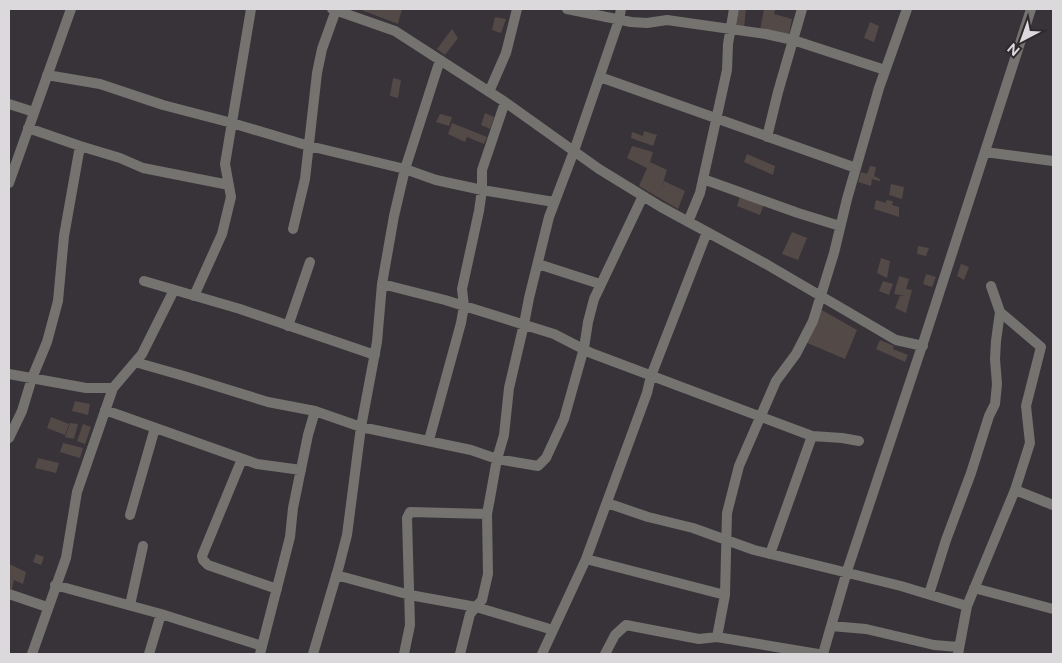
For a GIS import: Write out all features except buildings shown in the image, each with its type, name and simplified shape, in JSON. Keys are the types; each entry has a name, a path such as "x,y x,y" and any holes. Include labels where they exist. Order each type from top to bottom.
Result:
{"street":[{"path":"9,183 71,9"},
{"path":"194,296 222,234 232,197 225,164 251,9"},
{"path":"293,229 305,179 310,118 317,73 334,9 395,31 505,102 599,169 643,196 896,340 922,346"},
{"path":"489,92 506,54 517,9"},
{"path":"567,9 631,22 647,23 668,20 793,40 885,70"},
{"path":"460,654 470,614 482,600 488,574 488,514 497,459 504,435 509,388 549,217 600,77 621,9"},
{"path":"688,222 700,193 727,70 728,44 732,30 734,9"},
{"path":"768,137 778,92 802,9"},
{"path":"717,637 725,595 727,513 739,466 776,381 796,354 813,321 885,70 907,9"},
{"path":"823,654 847,571 922,346 1030,9"},
{"path":"313,654 347,535 362,427 375,354 382,284 394,216 405,169 440,60"},
{"path":"47,75 100,84 163,105 309,146 405,169 436,180 554,202"},
{"path":"600,77 856,168"},
{"path":"429,440 461,323 464,306 462,289 479,211 482,170 505,102"},
{"path":"9,104 34,112"},
{"path":"28,128 120,158 143,168 229,184"},
{"path":"9,438 22,411 32,378 47,342 58,301 64,236 80,146"},
{"path":"985,152 1053,161"},
{"path":"703,179 840,226"},
{"path":"135,362 268,402 315,411 362,427 429,440 471,450 497,459 538,466 546,458 564,419 584,348 588,322 600,284 643,196"},
{"path":"542,654 586,559 647,393 651,376 707,232"},
{"path":"288,326 310,262"},
{"path":"538,264 600,284"},
{"path":"144,281 240,309 375,354"},
{"path":"382,284 464,306 554,334 591,353 812,436 842,438 859,442"},
{"path":"929,594 946,540 972,473 989,416 995,404 997,384 995,359 1000,312 991,286"},
{"path":"32,654 66,558 77,492 113,388 142,354 174,290"},
{"path":"831,626 866,629 958,651 967,606 1015,490 1030,443 1026,406 1041,347 1000,312"},
{"path":"9,374 86,388 113,388"},
{"path":"105,410 257,464 301,470"},
{"path":"55,585 161,614 261,650 290,537 293,508 308,435 315,411"},
{"path":"130,515 155,428"},
{"path":"770,554 812,436"},
{"path":"242,459 202,556 203,560 208,564 277,589"},
{"path":"1015,490 1053,505"},
{"path":"607,503 648,517 693,528 754,550 847,571 967,606"},
{"path":"404,654 410,625 407,518 410,512 488,514"},
{"path":"130,605 143,546"},
{"path":"586,559 725,595"},
{"path":"336,575 410,594 476,607 553,630"},
{"path":"974,588 1053,609"},
{"path":"9,594 48,607"},
{"path":"149,654 161,614"},
{"path":"605,654 615,635 626,625 699,640 717,637 818,654"}]}
